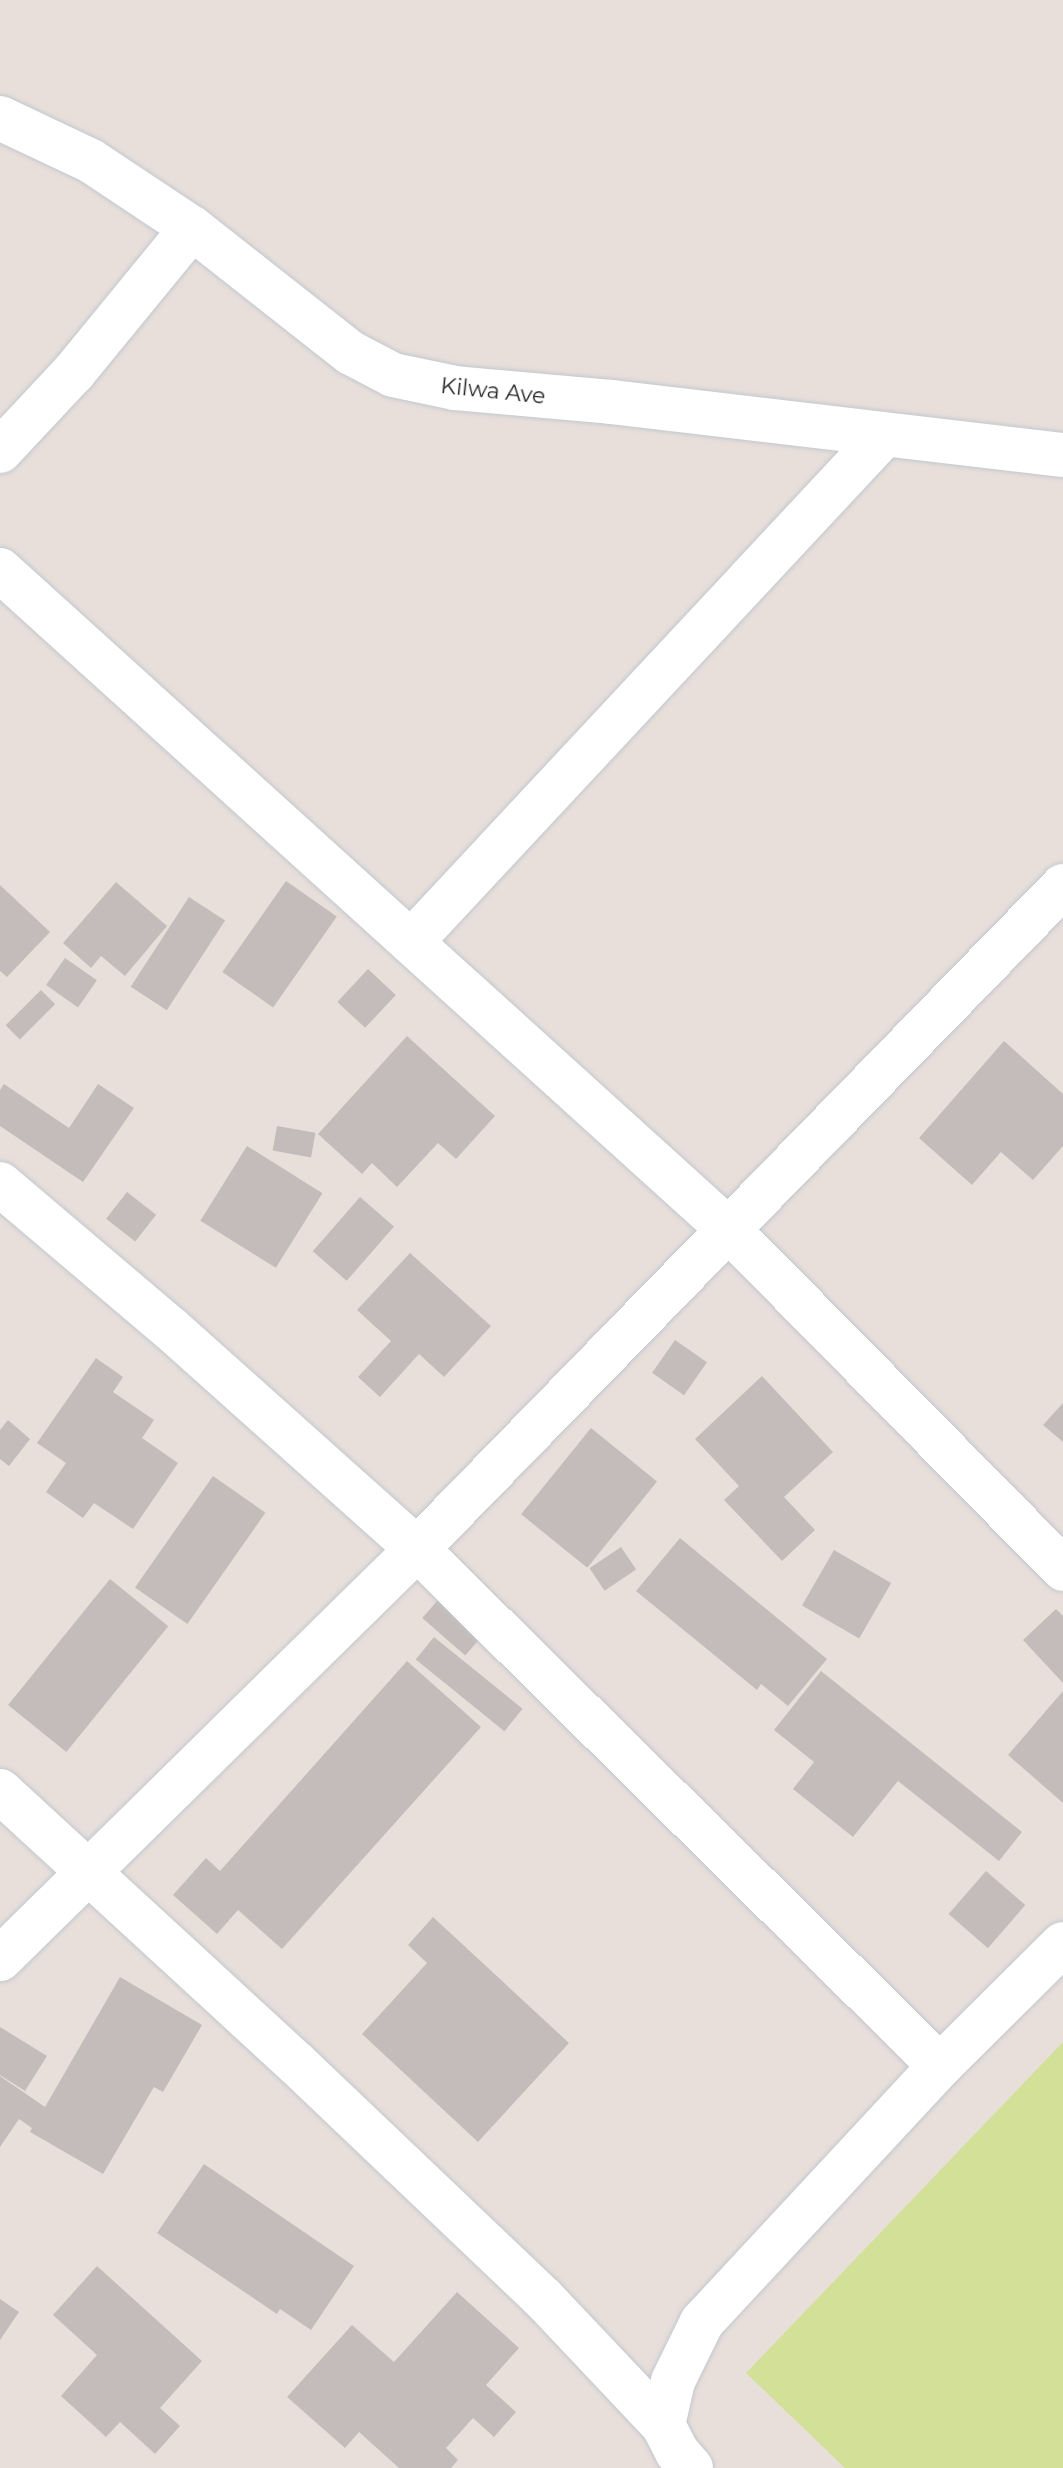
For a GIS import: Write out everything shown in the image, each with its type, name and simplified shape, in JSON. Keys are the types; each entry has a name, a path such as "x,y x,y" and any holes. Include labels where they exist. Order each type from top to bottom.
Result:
{"street":[{"name":"Kilwa Ave","path":"0,118 91,161 192,228 351,353 393,375 455,388 611,402 1063,455"},
{"path":"0,451 74,372 192,228"},
{"path":"411,942 883,436"},
{"path":"0,570 729,1230 1063,1569"},
{"path":"0,1959 417,1549 1063,886"},
{"path":"0,1184 170,1328 417,1549 940,2066"},
{"path":"0,1791 296,2063 542,2297 663,2425 677,2452 691,2468"},
{"path":"663,2425 673,2381 702,2322 940,2066 1063,1944"}],"green space":[{"path":"1063,2042 1063,2468 845,2468 746,2373"}],"building":[{"path":"286,881 337,917 273,1007 222,972"},
{"path":"116,882 167,926 125,976 101,956 91,968 63,943"},
{"path":"0,885 50,932 7,977 0,971"},
{"path":"189,897 225,920 167,1010 131,987"},
{"path":"65,958 97,980 78,1007 46,985"},
{"path":"368,969 396,995 365,1028 337,1002"},
{"path":"41,990 55,1004 20,1039 6,1025"},
{"path":"407,1036 495,1116 456,1159 438,1143 397,1187 372,1163 362,1174 318,1134"},
{"path":"1004,1041 1063,1094 1063,1146 1033,1180 1001,1152 972,1185 919,1138"},
{"path":"4,1084 69,1128 98,1084 134,1108 83,1182 0,1126 0,1090"},
{"path":"277,1126 315,1133 311,1157 273,1151"},
{"path":"247,1146 322,1193 276,1268 200,1221"},
{"path":"127,1192 156,1215 135,1242 106,1219"},
{"path":"360,1197 394,1227 347,1281 313,1251"},
{"path":"410,1253 491,1326 444,1377 419,1354 380,1397 358,1377 391,1341 357,1310"},
{"path":"675,1340 707,1362 684,1395 652,1373"},
{"path":"96,1358 123,1377 113,1392 154,1420 142,1438 178,1463 133,1529 94,1503 83,1518 46,1492 66,1463 37,1443"},
{"path":"762,1376 833,1452 784,1497 815,1530 782,1561 724,1500 739,1486 695,1439"},
{"path":"1063,1403 1063,1442 1043,1425"},
{"path":"8,1420 30,1439 9,1466 0,1459 0,1430"},
{"path":"591,1428 657,1481 587,1568 521,1514"},
{"path":"213,1476 265,1513 187,1624 135,1587"},
{"path":"680,1538 827,1659 788,1706 761,1684 757,1690 636,1591"},
{"path":"621,1547 636,1569 605,1591 589,1568"},
{"path":"834,1550 891,1583 859,1638 802,1605"},
{"path":"110,1579 168,1626 66,1752 8,1705"},
{"path":"438,1600 481,1637 465,1656 422,1618"},
{"path":"1056,1609 1063,1616 1063,1683 1023,1640"},
{"path":"434,1637 523,1709 504,1731 416,1660"},
{"path":"407,1661 481,1727 282,1949 238,1910 217,1934 173,1895 206,1858 220,1871"},
{"path":"821,1671 1022,1832 999,1861 898,1781 853,1837 793,1789 814,1762 774,1730"},
{"path":"1063,1691 1063,1803 1008,1755"},
{"path":"986,1871 1025,1905 988,1948 949,1914"},
{"path":"433,1917 569,2043 478,2142 362,2034 427,1963 408,1945"},
{"path":"120,1977 202,2025 163,2092 154,2087 103,2174 30,2132 32,2128 19,2119 0,2147 0,2076 45,2107"},
{"path":"0,2027 47,2056 25,2091 0,2075"},
{"path":"204,2164 354,2266 311,2330 280,2309 277,2314 157,2233"},
{"path":"97,2266 202,2361 160,2408 180,2426 155,2454 120,2422 106,2437 61,2396 97,2355 53,2315"},
{"path":"457,2292 519,2348 486,2385 516,2412 494,2437 473,2418 446,2448 458,2460 451,2468 399,2468 359,2432 345,2448 287,2397 352,2325 394,2362"},
{"path":"0,2299 19,2312 0,2340"}]}
